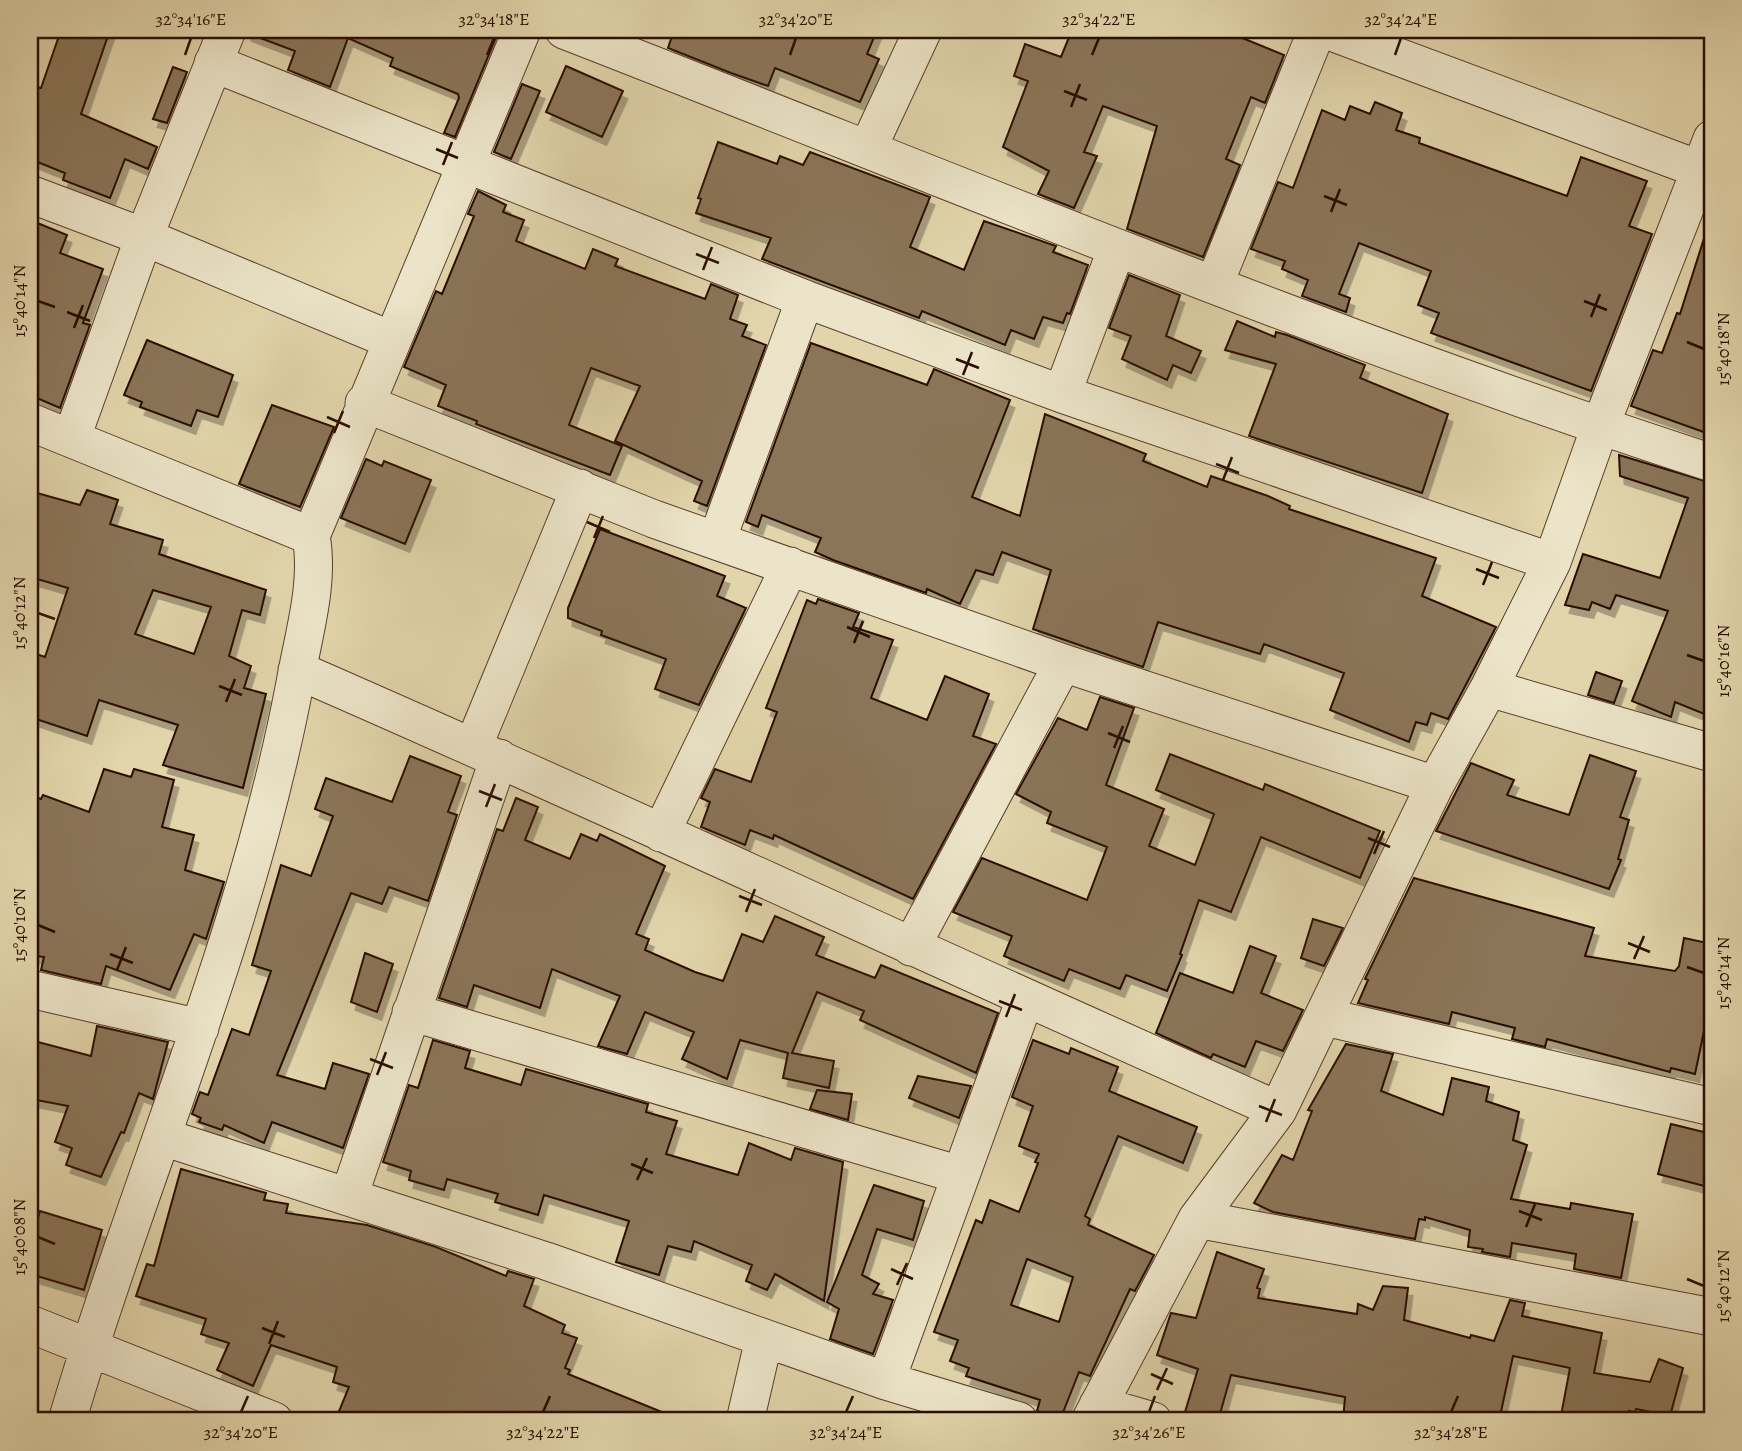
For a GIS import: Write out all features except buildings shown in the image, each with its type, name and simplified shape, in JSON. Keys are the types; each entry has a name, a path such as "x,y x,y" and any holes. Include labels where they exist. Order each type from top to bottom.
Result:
{"street":[{"path":"72,437 144,237 227,30"},
{"path":"67,1421 89,1346 200,1028 265,814 284,740 297,670 314,567 311,536 364,403 522,30"},
{"path":"564,30 1214,285 1600,427 1712,463"},
{"path":"868,148 923,30"},
{"path":"1214,285 1317,30"},
{"path":"1153,1421 1094,1413 1197,1219 1278,1110 1435,785 1489,688 1552,562 1600,427 1709,161 1326,30"},
{"path":"213,63 806,299 1062,394 1552,562"},
{"path":"30,194 144,237 391,340"},
{"path":"1062,394 1117,248"},
{"path":"717,540 806,299"},
{"path":"364,403 654,519 1063,663 1435,785"},
{"path":"30,422 311,536"},
{"path":"349,1196 411,1012 486,753 580,488"},
{"path":"662,832 790,566"},
{"path":"911,947 1063,663"},
{"path":"297,670 662,832 1025,999 1278,1110"},
{"path":"1489,688 1712,753"},
{"path":"30,989 200,1028"},
{"path":"886,1381 1025,999"},
{"path":"411,1012 960,1175"},
{"path":"1325,1017 1712,1107"},
{"path":"163,1137 546,1261 886,1381 1019,1421"},
{"path":"1197,1219 1712,1317"},
{"path":"30,1324 89,1346 258,1418"},
{"path":"745,1421 764,1339"}]}
